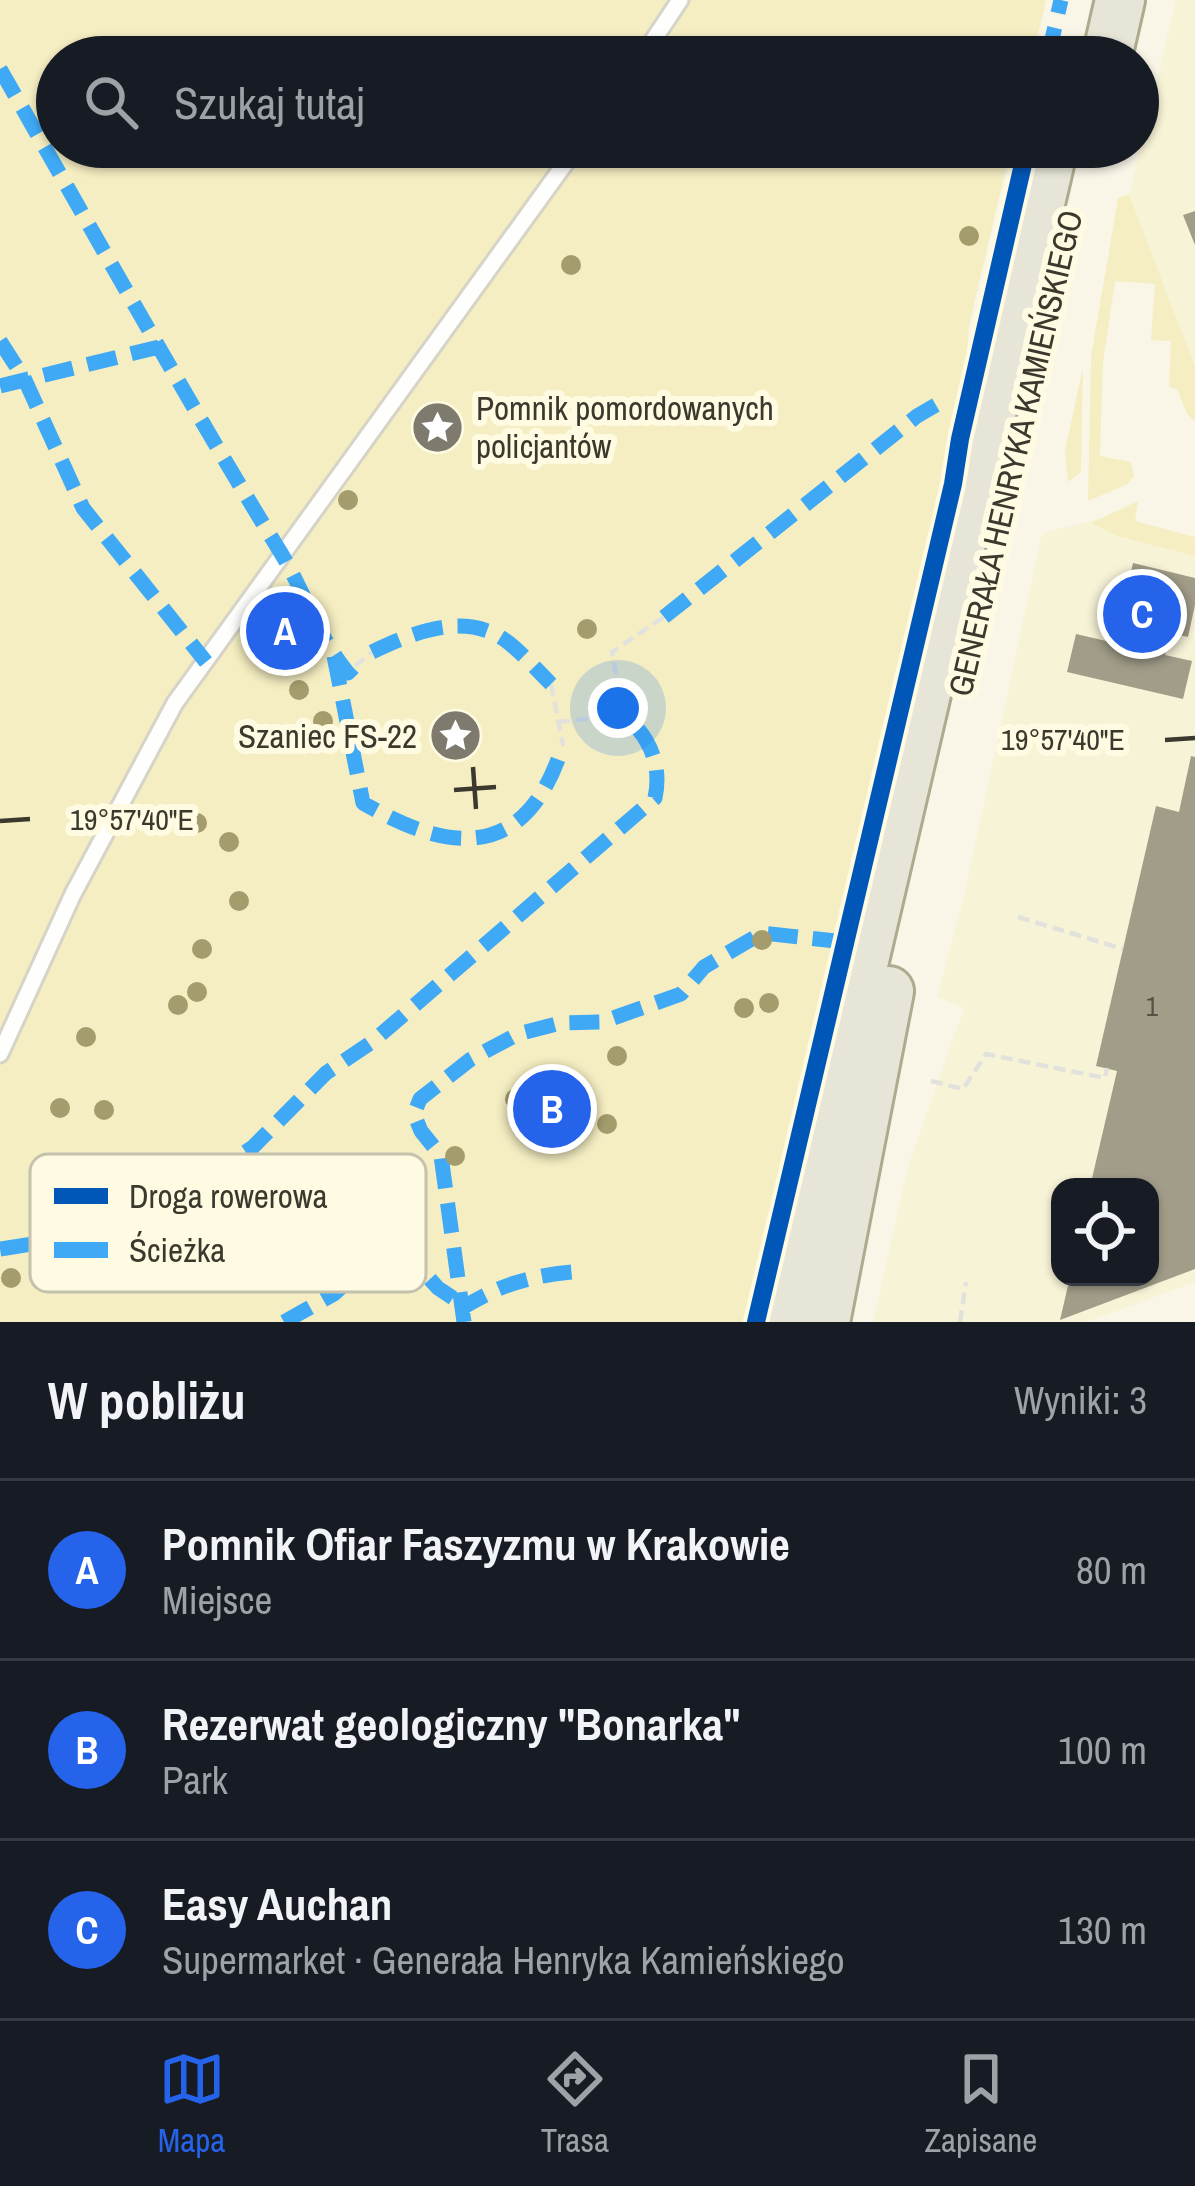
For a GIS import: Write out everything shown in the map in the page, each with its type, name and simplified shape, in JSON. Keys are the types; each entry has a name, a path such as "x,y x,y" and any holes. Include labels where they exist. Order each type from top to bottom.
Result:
{"main road":[{"path":"1079,36 1087,0"},
{"path":"1112,36 1120,0"},
{"name":"GENERAŁA HENRYKA KAMIEŃSKIEGO","path":"780,1322 1048,168"},
{"name":"GENERAŁA HENRYKA KAMIEŃSKIEGO","path":"825,1322 889,989 1081,168"}],"lane":[{"path":"656,36 680,0"},
{"path":"0,1054 73,894 175,703 562,168"}],"path":[{"path":"558,722 624,715 612,652 664,617"},
{"path":"272,618 281,627"},
{"path":"355,666 372,652"},
{"path":"551,684 563,745"},
{"path":"1018,916 1124,949"},
{"path":"931,1081 963,1089 986,1054 1105,1078 1107,1068"},
{"path":"960,1322 966,1282"}],"shaded area":[{"path":"0,0 1046,0 1038,36 36,36 36,168 1006,168 969,326 966,376 747,1322 0,1322"},
{"path":"1176,0 1195,0 1195,367 1129,195 1136,168 1159,168 1159,71"},
{"path":"1129,194 1195,367 1195,421 1177,389 1169,387 1171,341 1151,340 1155,284 1115,281 1103,363 1100,456 1131,462 1134,476 1128,484 1088,501 1091,357 1118,198"},
{"path":"1083,367 1081,472 1068,482 1065,451"},
{"path":"1138,501 1135,521 1195,537 1195,556 1118,536 1091,523"},
{"path":"1104,518 1195,542 1195,1282 1087,1322 873,1322 908,1166 964,1008 937,997 963,900 1042,533"}],"building":[{"path":"1195,211 1195,245 1183,215"},
{"path":"1133,563 1195,578 1188,637 1170,633 1165,655 1192,661 1183,699 1067,672 1076,634 1115,643"},
{"path":"1191,756 1195,757 1195,1269 1159,1283 1159,1178 1092,1178 1117,1071 1096,1066 1156,806 1179,812"},
{"path":"1068,1286 1150,1286 1060,1320"}],"marked path":[{"path":"1053,36 1061,0"},
{"path":"0,69 36,132"},
{"path":"57,168 281,553 328,645 348,673 355,666"},
{"path":"0,341 25,380 83,508 206,662"},
{"path":"0,386 159,347"},
{"path":"664,617 917,416 948,398"},
{"path":"372,652 440,628 476,628 509,643 551,684"},
{"path":"334,656 363,803 396,820 457,838 484,837 508,827 529,810 548,782 563,745"},
{"path":"242,1154 326,1073 372,1042 655,798 652,752 624,715"},
{"path":"464,1322 441,1156 414,1114 420,1099 471,1059 518,1034 560,1023 602,1022 681,994 704,967 762,933 845,942"},
{"path":"0,1249 30,1244"},
{"path":"459,1310 513,1284 572,1272"},
{"path":"426,1275 459,1302"},
{"path":"284,1322 336,1292"}],"cycle path":[{"path":"756,1322 953,484 1022,168"}],"place":[{"name":"Pomnik pomordowanych policjantów","path":"437,427"},
{"name":"Easy Auchan","path":"1142,614"},
{"name":"Pomnik Ofiar Faszyzmu w Krakowie","path":"285,631"},
{"name":"Szaniec FS-22","path":"456,736"},
{"name":"Rezerwat geologiczny \"Bonarka\"","path":"552,1109"}]}
